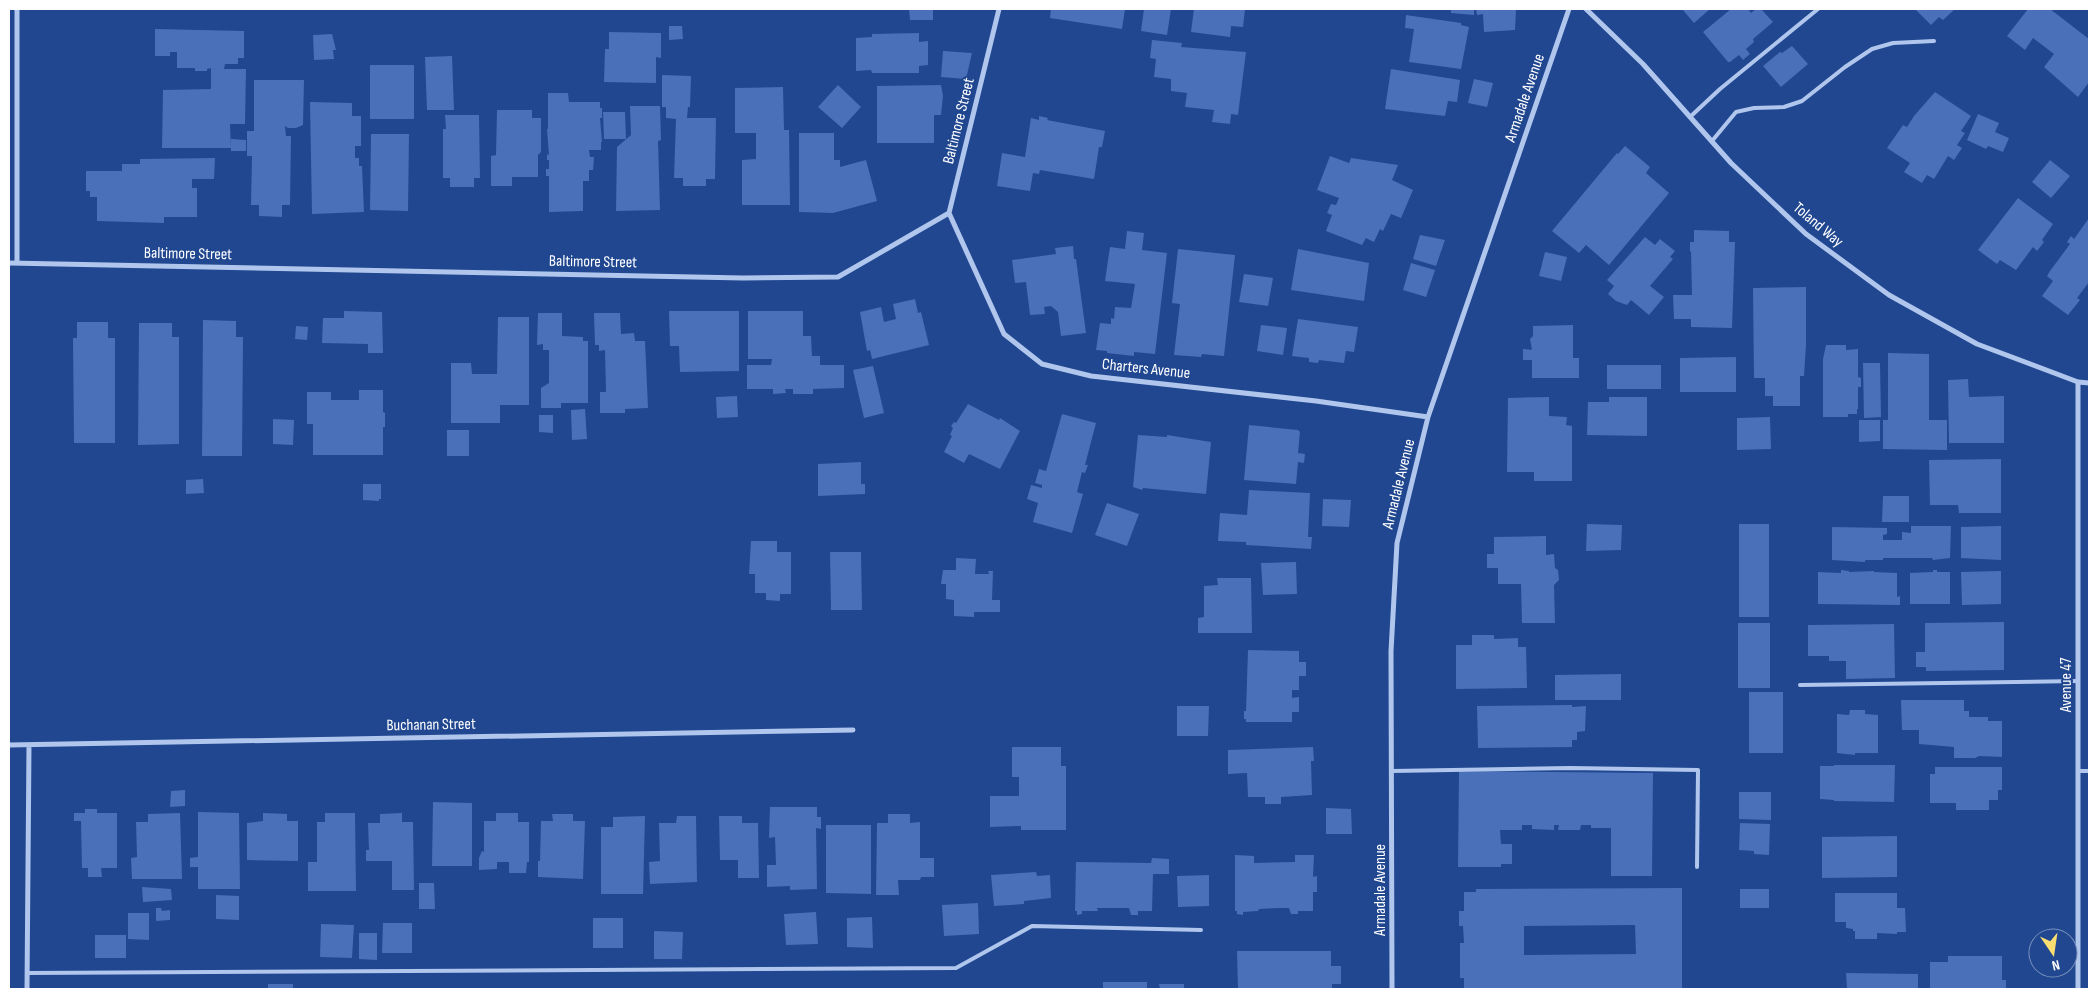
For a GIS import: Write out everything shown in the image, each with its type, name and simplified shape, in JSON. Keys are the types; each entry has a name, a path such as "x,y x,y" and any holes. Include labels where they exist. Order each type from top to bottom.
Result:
{"street":[{"path":"17,9 17,263"},
{"name":"Baltimore Street","path":"9,263 743,278 838,277 949,213 999,9"},
{"name":"Armadale Avenue","path":"1392,989 1391,651 1397,543 1428,417 1569,9"},
{"name":"Toland Way","path":"1586,9 1643,64 1731,163 1806,234 1889,295 1977,344 2078,382 2089,383"},
{"name":"Charters Avenue","path":"949,213 1004,334 1042,364 1091,376 1316,400 1428,417"},
{"name":"Avenue 47","path":"2078,382 2078,989"},
{"name":"Buchanan Street","path":"9,745 853,730"},
{"path":"27,989 29,745"}],"lane":[{"path":"1690,117 1720,89 1818,9"},
{"path":"1712,141 1736,112 1754,108 1784,108 1802,101 1845,67 1872,49 1893,43 1934,41"},
{"path":"1800,685 2078,681"},
{"path":"1392,771 1570,768 1698,770 1697,867"},
{"path":"2078,771 2089,770"},
{"path":"27,973 956,968 1032,926 1201,930"}],"building":[{"path":"909,9 933,9 933,20 910,20"},
{"path":"1051,9 1125,9 1122,29 1050,18"},
{"path":"1144,9 1171,9 1167,35 1141,31"},
{"path":"1194,9 1245,9 1243,27 1231,26 1230,37 1191,32"},
{"path":"1451,9 1474,9 1474,15 1451,13"},
{"path":"1476,9 1516,9 1515,30 1484,32 1483,14 1477,15"},
{"path":"1682,9 1710,9 1694,23"},
{"path":"1731,9 1748,9 1751,13 1756,9 1761,9 1773,22 1753,39 1754,42 1746,49 1750,54 1743,60 1739,55 1728,62 1703,32"},
{"path":"1915,9 1955,9 1943,20 1939,17 1931,25"},
{"path":"2028,9 2050,9 2089,39 2089,82 2078,97 2044,67 2054,54 2033,38 2025,50 2007,36"},
{"path":"1406,15 1461,23 1461,25 1469,27 1461,69 1409,62 1414,29 1405,28"},
{"path":"669,26 682,26 683,39 669,40"},
{"path":"155,29 244,31 244,58 238,58 238,64 225,64 224,69 246,69 245,124 230,124 231,148 162,148 163,90 211,89 211,68 207,69 207,71 195,71 195,68 177,68 177,52 170,52 170,56 155,56"},
{"path":"609,32 661,33 661,58 656,57 656,83 604,82 605,49 609,49"},
{"path":"919,33 919,42 928,41 928,65 919,66 919,73 856,71 856,38 872,37 872,34"},
{"path":"332,34 336,50 333,50 334,59 314,60 313,35"},
{"path":"1152,40 1182,43 1181,47 1246,52 1238,115 1231,114 1230,124 1212,122 1214,110 1185,107 1187,93 1171,91 1171,79 1154,77 1156,59 1150,58"},
{"path":"1792,46 1808,64 1781,87 1763,66 1780,52 1782,53"},
{"path":"943,51 972,53 966,79 941,77"},
{"path":"452,56 454,110 427,110 425,57"},
{"path":"370,65 414,65 414,119 370,119"},
{"path":"1391,69 1460,80 1457,102 1448,101 1445,116 1385,109"},
{"path":"662,75 691,76 690,107 688,107 687,118 716,118 715,179 706,179 706,186 683,186 683,178 674,178 676,119 666,118 666,107 662,107"},
{"path":"1474,79 1493,83 1487,107 1468,103"},
{"path":"254,80 304,80 303,125 296,128 285,126 286,136 291,136 290,205 282,205 282,217 259,216 259,205 251,205 252,156 247,156 247,131 254,131"},
{"path":"838,85 861,107 842,128 818,107"},
{"path":"941,85 943,96 941,115 934,115 934,143 877,143 877,86"},
{"path":"783,87 784,130 789,130 790,205 742,205 742,160 756,159 756,133 735,133 735,88"},
{"path":"1935,92 1971,116 1961,131 1965,133 1957,145 1962,148 1954,160 1948,156 1934,179 1927,175 1922,183 1904,172 1910,163 1887,148 1903,125 1907,127"},
{"path":"548,93 568,93 569,102 600,102 600,108 602,108 602,118 600,118 601,150 589,150 590,157 594,157 593,170 589,170 589,181 583,181 583,211 549,212 549,176 546,176 546,169 549,169 549,160 547,160 547,154 549,155 547,129"},
{"path":"310,102 352,103 352,116 361,116 361,146 355,146 355,158 359,158 359,166 362,166 364,212 312,214"},
{"path":"630,106 660,106 661,140 658,141 660,210 616,211 617,147 631,135"},
{"path":"497,110 532,110 532,118 541,118 541,152 538,155 538,177 512,177 512,186 491,186 491,156 496,155"},
{"path":"603,112 625,112 626,139 604,139"},
{"path":"1978,114 1999,123 1995,132 2009,138 2003,152 1988,146 1986,149 1967,140"},
{"path":"445,115 479,115 480,178 474,178 474,187 450,187 450,178 443,178 443,129 446,129"},
{"path":"1039,116 1048,118 1047,120 1105,131 1102,147 1099,147 1094,179 1040,170 1039,174 1033,173 1030,191 997,186 1002,153 1025,157 1031,118 1039,120"},
{"path":"799,133 834,133 834,160 840,160 840,167 866,160 877,201 833,213 799,212"},
{"path":"371,134 409,134 408,211 370,210"},
{"path":"231,139 246,140 246,151 231,151"},
{"path":"1625,146 1650,167 1646,173 1669,193 1609,265 1586,245 1579,253 1552,231 1617,153"},
{"path":"1330,156 1349,163 1351,158 1398,165 1392,180 1413,190 1401,218 1391,214 1383,231 1380,229 1374,242 1366,238 1362,245 1326,231 1332,215 1327,213 1331,204 1336,205 1339,198 1317,190"},
{"path":"215,158 214,179 192,179 192,188 197,188 197,217 164,217 164,223 97,221 97,197 90,197 90,191 86,191 86,171 122,171 122,164 140,164 140,159"},
{"path":"2050,160 2070,176 2051,198 2032,182"},
{"path":"2018,198 2053,224 2037,251 2033,247 2016,270 2000,260 1997,264 1978,250"},
{"path":"2089,218 2089,282 2077,298 2080,300 2068,315 2042,296 2053,281 2047,276 2070,244 2067,242 2071,236 2074,239"},
{"path":"1694,230 1729,231 1729,242 1735,242 1732,328 1691,327 1691,319 1674,319 1673,295 1692,295 1690,242 1694,242"},
{"path":"1127,231 1144,233 1142,250 1167,253 1155,354 1134,352 1134,356 1096,350 1100,323 1111,324 1111,318 1114,319 1115,307 1131,308 1135,284 1105,281 1110,247 1125,249"},
{"path":"1420,235 1445,240 1436,266 1413,259"},
{"path":"1645,237 1655,245 1660,239 1675,251 1670,257 1673,259 1650,286 1664,297 1649,315 1631,300 1627,305 1616,301 1608,294 1614,286 1607,280"},
{"path":"1073,246 1086,333 1061,336 1058,312 1051,306 1044,307 1045,314 1030,315 1026,282 1015,283 1012,260 1056,254 1055,248"},
{"path":"1178,249 1235,255 1224,356 1202,354 1201,357 1174,355 1180,304 1172,303"},
{"path":"1298,249 1369,263 1364,301 1291,290"},
{"path":"1545,252 1567,257 1561,281 1539,276"},
{"path":"1411,263 1435,270 1426,297 1403,290"},
{"path":"1244,274 1273,278 1268,306 1239,302"},
{"path":"1806,287 1806,345 1804,376 1800,376 1800,406 1773,406 1773,396 1765,396 1765,378 1754,378 1753,288"},
{"path":"915,299 918,313 921,312 929,345 872,359 870,350 867,351 860,312 881,307 884,322 896,319 893,304"},
{"path":"344,311 382,312 383,353 368,353 368,344 322,343 323,318 344,318"},
{"path":"669,311 739,311 739,371 680,372 679,346 670,346"},
{"path":"748,311 803,311 803,336 811,336 812,356 820,356 820,365 844,365 844,388 813,389 813,394 793,394 793,389 785,389 786,393 773,394 773,389 747,389 747,365 771,365 772,359 748,359"},
{"path":"538,313 562,313 562,336 583,337 583,341 588,341 588,403 561,403 561,408 541,408 541,388 549,383 549,350 543,350 543,344 537,345"},
{"path":"594,313 620,313 621,334 634,333 635,341 645,341 648,408 625,409 625,413 600,413 600,392 606,392 605,350 599,351 599,345 595,345"},
{"path":"498,317 529,317 529,405 500,405 500,423 451,423 451,363 471,363 472,374 497,374"},
{"path":"1298,319 1358,327 1354,352 1346,351 1344,363 1319,360 1318,363 1309,362 1309,358 1292,356"},
{"path":"203,320 236,321 236,337 243,337 242,456 202,456"},
{"path":"77,322 108,322 108,338 115,338 115,443 74,443 73,338 77,338"},
{"path":"139,323 172,323 172,337 179,337 179,444 138,445"},
{"path":"1261,325 1287,328 1283,355 1257,351"},
{"path":"1573,325 1573,358 1579,358 1579,378 1532,378 1532,360 1523,360 1523,349 1532,350 1530,339 1533,336 1533,326"},
{"path":"296,326 308,327 307,340 295,339"},
{"path":"1826,345 1846,345 1846,350 1858,349 1858,377 1861,378 1861,387 1858,387 1857,414 1848,414 1848,417 1823,417 1823,359"},
{"path":"1888,353 1929,354 1929,420 1947,420 1947,450 1883,449 1883,420 1888,420"},
{"path":"1736,357 1736,392 1680,392 1680,358"},
{"path":"1863,363 1880,363 1881,417 1864,418"},
{"path":"1607,365 1661,365 1661,389 1607,389"},
{"path":"873,366 884,413 864,418 853,370"},
{"path":"1968,379 1969,397 2004,396 2004,443 1949,443 1948,380"},
{"path":"359,390 383,390 385,427 383,427 383,455 313,455 313,424 307,424 307,392 331,392 331,400 359,400"},
{"path":"737,396 738,417 717,418 716,397"},
{"path":"1549,397 1549,416 1567,417 1566,425 1572,426 1572,481 1534,481 1534,472 1507,472 1508,398"},
{"path":"1609,397 1647,397 1647,436 1587,435 1588,402 1609,402"},
{"path":"968,404 999,420 1000,418 1020,431 1000,469 969,454 964,463 944,452 952,436 950,435 953,428 951,426 954,422 956,423"},
{"path":"585,409 587,439 572,440 571,410"},
{"path":"1062,414 1096,423 1085,465 1088,465 1085,473 1082,472 1077,492 1083,494 1072,533 1033,522 1038,503 1027,499 1031,485 1042,488 1042,485 1035,483 1039,469 1046,471"},
{"path":"539,415 553,415 553,433 539,432"},
{"path":"1770,417 1771,449 1737,450 1737,418"},
{"path":"273,419 294,420 293,445 273,444"},
{"path":"1859,420 1880,420 1880,441 1859,442"},
{"path":"1249,425 1298,430 1300,432 1298,453 1305,454 1304,463 1298,462 1296,484 1244,480"},
{"path":"447,430 469,430 469,456 447,456"},
{"path":"1138,435 1167,437 1167,435 1211,442 1206,494 1143,488 1142,490 1133,487"},
{"path":"2001,459 2001,513 1959,513 1958,505 1930,505 1929,460"},
{"path":"861,462 861,484 865,484 865,494 818,496 818,464"},
{"path":"203,479 204,493 186,494 186,480"},
{"path":"363,484 381,484 381,499 379,501 363,500"},
{"path":"1249,490 1310,493 1308,537 1312,537 1311,549 1246,545 1246,542 1218,541 1220,513 1247,515"},
{"path":"1883,496 1909,496 1909,522 1882,522"},
{"path":"1323,499 1351,500 1349,527 1322,526"},
{"path":"1107,503 1139,514 1127,546 1095,535"},
{"path":"1587,524 1622,525 1621,550 1586,551"},
{"path":"1739,524 1769,524 1769,617 1739,617"},
{"path":"1911,526 1951,526 1950,558 1933,560 1932,558 1883,558 1883,560 1865,560 1865,562 1832,560 1832,527 1887,528 1887,534 1883,535 1883,540 1902,540 1902,532 1911,533"},
{"path":"2001,526 2001,560 1961,558 1961,527"},
{"path":"1546,536 1546,555 1554,554 1555,568 1558,570 1559,580 1554,585 1555,623 1522,623 1521,584 1498,584 1498,568 1487,568 1487,554 1494,554 1494,537"},
{"path":"751,541 777,541 777,552 791,552 791,594 780,594 780,601 766,600 766,593 755,593 755,574 749,574"},
{"path":"830,552 861,552 862,610 831,610"},
{"path":"956,558 976,559 975,574 989,574 988,571 993,571 992,600 1000,600 1000,612 974,612 974,617 954,616 954,600 946,599 946,584 941,584 943,570 956,570"},
{"path":"1296,562 1297,594 1263,595 1261,563"},
{"path":"1841,570 1849,572 1874,571 1897,573 1897,597 1900,596 1900,605 1818,604 1818,572 1841,573"},
{"path":"1933,570 1937,570 1937,572 1950,572 1950,604 1910,604 1910,573 1933,572"},
{"path":"2001,571 2001,604 1962,605 1961,572"},
{"path":"1217,578 1251,578 1252,633 1198,633 1198,618 1204,617 1204,586 1218,585"},
{"path":"2004,622 2004,670 1926,671 1926,667 1916,667 1916,652 1925,652 1925,623"},
{"path":"1738,623 1770,623 1770,688 1738,688"},
{"path":"1894,624 1895,678 1846,679 1846,661 1829,661 1829,656 1808,656 1808,625"},
{"path":"1472,635 1494,635 1494,639 1518,638 1518,647 1526,647 1527,688 1456,689 1456,645 1472,645"},
{"path":"1248,650 1299,651 1299,662 1306,662 1306,676 1299,676 1299,690 1292,690 1292,698 1299,697 1299,712 1292,712 1292,722 1246,722 1246,719 1244,719 1244,711 1246,711"},
{"path":"1621,674 1621,700 1555,700 1555,675"},
{"path":"1749,692 1783,692 1783,753 1749,753"},
{"path":"1901,700 1964,700 1964,711 1969,711 1969,717 1988,717 1988,721 2002,721 2002,757 1954,758 1954,747 1919,744 1919,730 1902,730"},
{"path":"1572,705 1572,707 1586,706 1585,731 1577,732 1577,740 1572,740 1572,747 1478,748 1477,706"},
{"path":"1177,706 1209,706 1208,736 1177,736"},
{"path":"1850,710 1865,710 1865,714 1878,715 1878,753 1855,753 1855,755 1837,753 1837,714 1849,715"},
{"path":"1012,747 1061,747 1061,766 1066,766 1066,830 1021,830 1021,826 990,827 990,796 1019,796 1019,777 1012,777"},
{"path":"1313,747 1314,761 1311,761 1312,795 1281,797 1281,804 1265,804 1265,797 1248,797 1247,773 1228,774 1228,750"},
{"path":"1895,765 1894,802 1820,799 1820,766"},
{"path":"1935,767 2002,767 2002,790 1998,790 1998,800 1989,800 1989,810 1956,810 1956,803 1930,803 1930,774 1935,774"},
{"path":"1459,771 1653,773 1652,876 1611,876 1611,828 1591,828 1591,825 1581,825 1580,830 1558,830 1559,825 1554,825 1554,830 1532,829 1532,825 1522,825 1522,830 1500,830 1501,844 1512,844 1512,864 1501,864 1501,867 1458,867"},
{"path":"185,790 185,806 170,807 171,791"},
{"path":"1739,792 1771,792 1771,820 1739,819"},
{"path":"433,802 472,803 472,866 432,866"},
{"path":"770,807 817,807 817,817 821,817 821,829 816,828 817,889 790,890 790,886 767,887 767,865 776,865 775,837 769,838"},
{"path":"1326,808 1351,809 1352,834 1326,834"},
{"path":"85,809 97,809 97,813 117,813 117,868 101,868 102,877 88,877 88,868 82,868 81,821 74,821 74,813 85,813"},
{"path":"198,812 239,813 240,889 198,889 198,867 190,867 190,858 198,857"},
{"path":"180,813 182,879 132,879 131,858 137,857 136,822 148,822 148,814"},
{"path":"263,813 287,814 287,821 298,821 298,861 247,860 247,823 263,821"},
{"path":"325,813 355,813 356,891 308,891 308,862 317,862 317,822 325,822"},
{"path":"402,813 402,822 413,822 414,890 392,890 392,861 366,861 366,850 369,850 368,823 380,823 380,814"},
{"path":"496,813 518,813 518,822 529,822 529,862 527,862 526,873 509,873 509,862 497,862 497,869 479,870 479,858 482,851 484,852 484,821 496,821"},
{"path":"552,814 573,814 573,821 585,821 583,879 538,877 541,821 553,821"},
{"path":"888,814 910,814 910,823 920,822 920,858 934,858 934,877 921,877 920,880 898,880 899,895 876,895 877,823 888,823"},
{"path":"645,816 643,894 601,894 601,827 613,827 613,817"},
{"path":"677,816 696,816 697,882 650,884 649,862 660,861 659,823 676,823"},
{"path":"719,816 742,816 742,823 758,823 759,878 738,878 738,860 720,860"},
{"path":"1740,823 1770,824 1769,855 1739,850"},
{"path":"826,825 871,825 871,894 826,893"},
{"path":"1897,836 1897,877 1822,878 1822,837"},
{"path":"1235,855 1254,856 1254,863 1295,862 1295,855 1314,855 1313,877 1317,876 1317,892 1313,892 1313,911 1298,911 1298,914 1291,914 1289,908 1277,908 1243,912 1243,915 1237,914 1237,911 1235,911"},
{"path":"1152,858 1169,859 1169,874 1153,874 1152,911 1138,911 1138,915 1131,915 1129,908 1097,908 1098,911 1082,911 1082,914 1077,915 1077,911 1075,911 1076,862 1151,863"},
{"path":"1036,872 1037,876 1050,875 1051,898 1024,901 1024,904 994,906 991,875"},
{"path":"1209,875 1209,906 1178,907 1177,876"},
{"path":"419,883 434,883 435,909 419,909"},
{"path":"142,887 171,889 172,900 143,902"},
{"path":"1682,888 1682,989 1464,989 1464,978 1460,978 1460,943 1464,943 1463,926 1459,926 1459,911 1464,911 1464,892 1476,892 1476,889","holes":["1635,925 1636,954 1524,955 1524,926"]},
{"path":"1740,889 1769,889 1769,908 1740,908"},
{"path":"1835,893 1897,893 1897,908 1905,908 1906,932 1897,932 1897,934 1877,933 1877,939 1855,939 1855,931 1846,928 1846,922 1835,922"},
{"path":"216,895 239,896 239,920 216,919"},
{"path":"978,903 979,934 944,936 942,905"},
{"path":"156,908 161,908 162,911 170,910 170,920 156,921"},
{"path":"816,912 818,944 786,945 784,914"},
{"path":"128,913 149,913 149,940 128,939"},
{"path":"872,917 873,948 847,947 847,918"},
{"path":"593,918 623,918 623,948 593,948"},
{"path":"383,923 412,923 412,953 382,953"},
{"path":"321,924 354,925 352,958 320,957"},
{"path":"654,931 683,932 682,959 654,959"},
{"path":"359,933 377,933 377,960 359,959"},
{"path":"95,935 126,935 126,958 95,958"},
{"path":"1237,951 1331,951 1331,966 1341,966 1341,984 1332,984 1332,989 1238,989"},
{"path":"1948,956 2002,956 2002,980 2006,980 2006,989 1930,989 1930,962 1948,962"},
{"path":"1846,973 1918,974 1918,989 1847,989"},
{"path":"1103,982 1147,982 1147,989 1103,989"},
{"path":"268,984 293,984 293,989 268,989"},
{"path":"1159,984 1184,984 1184,989 1160,989"}]}
